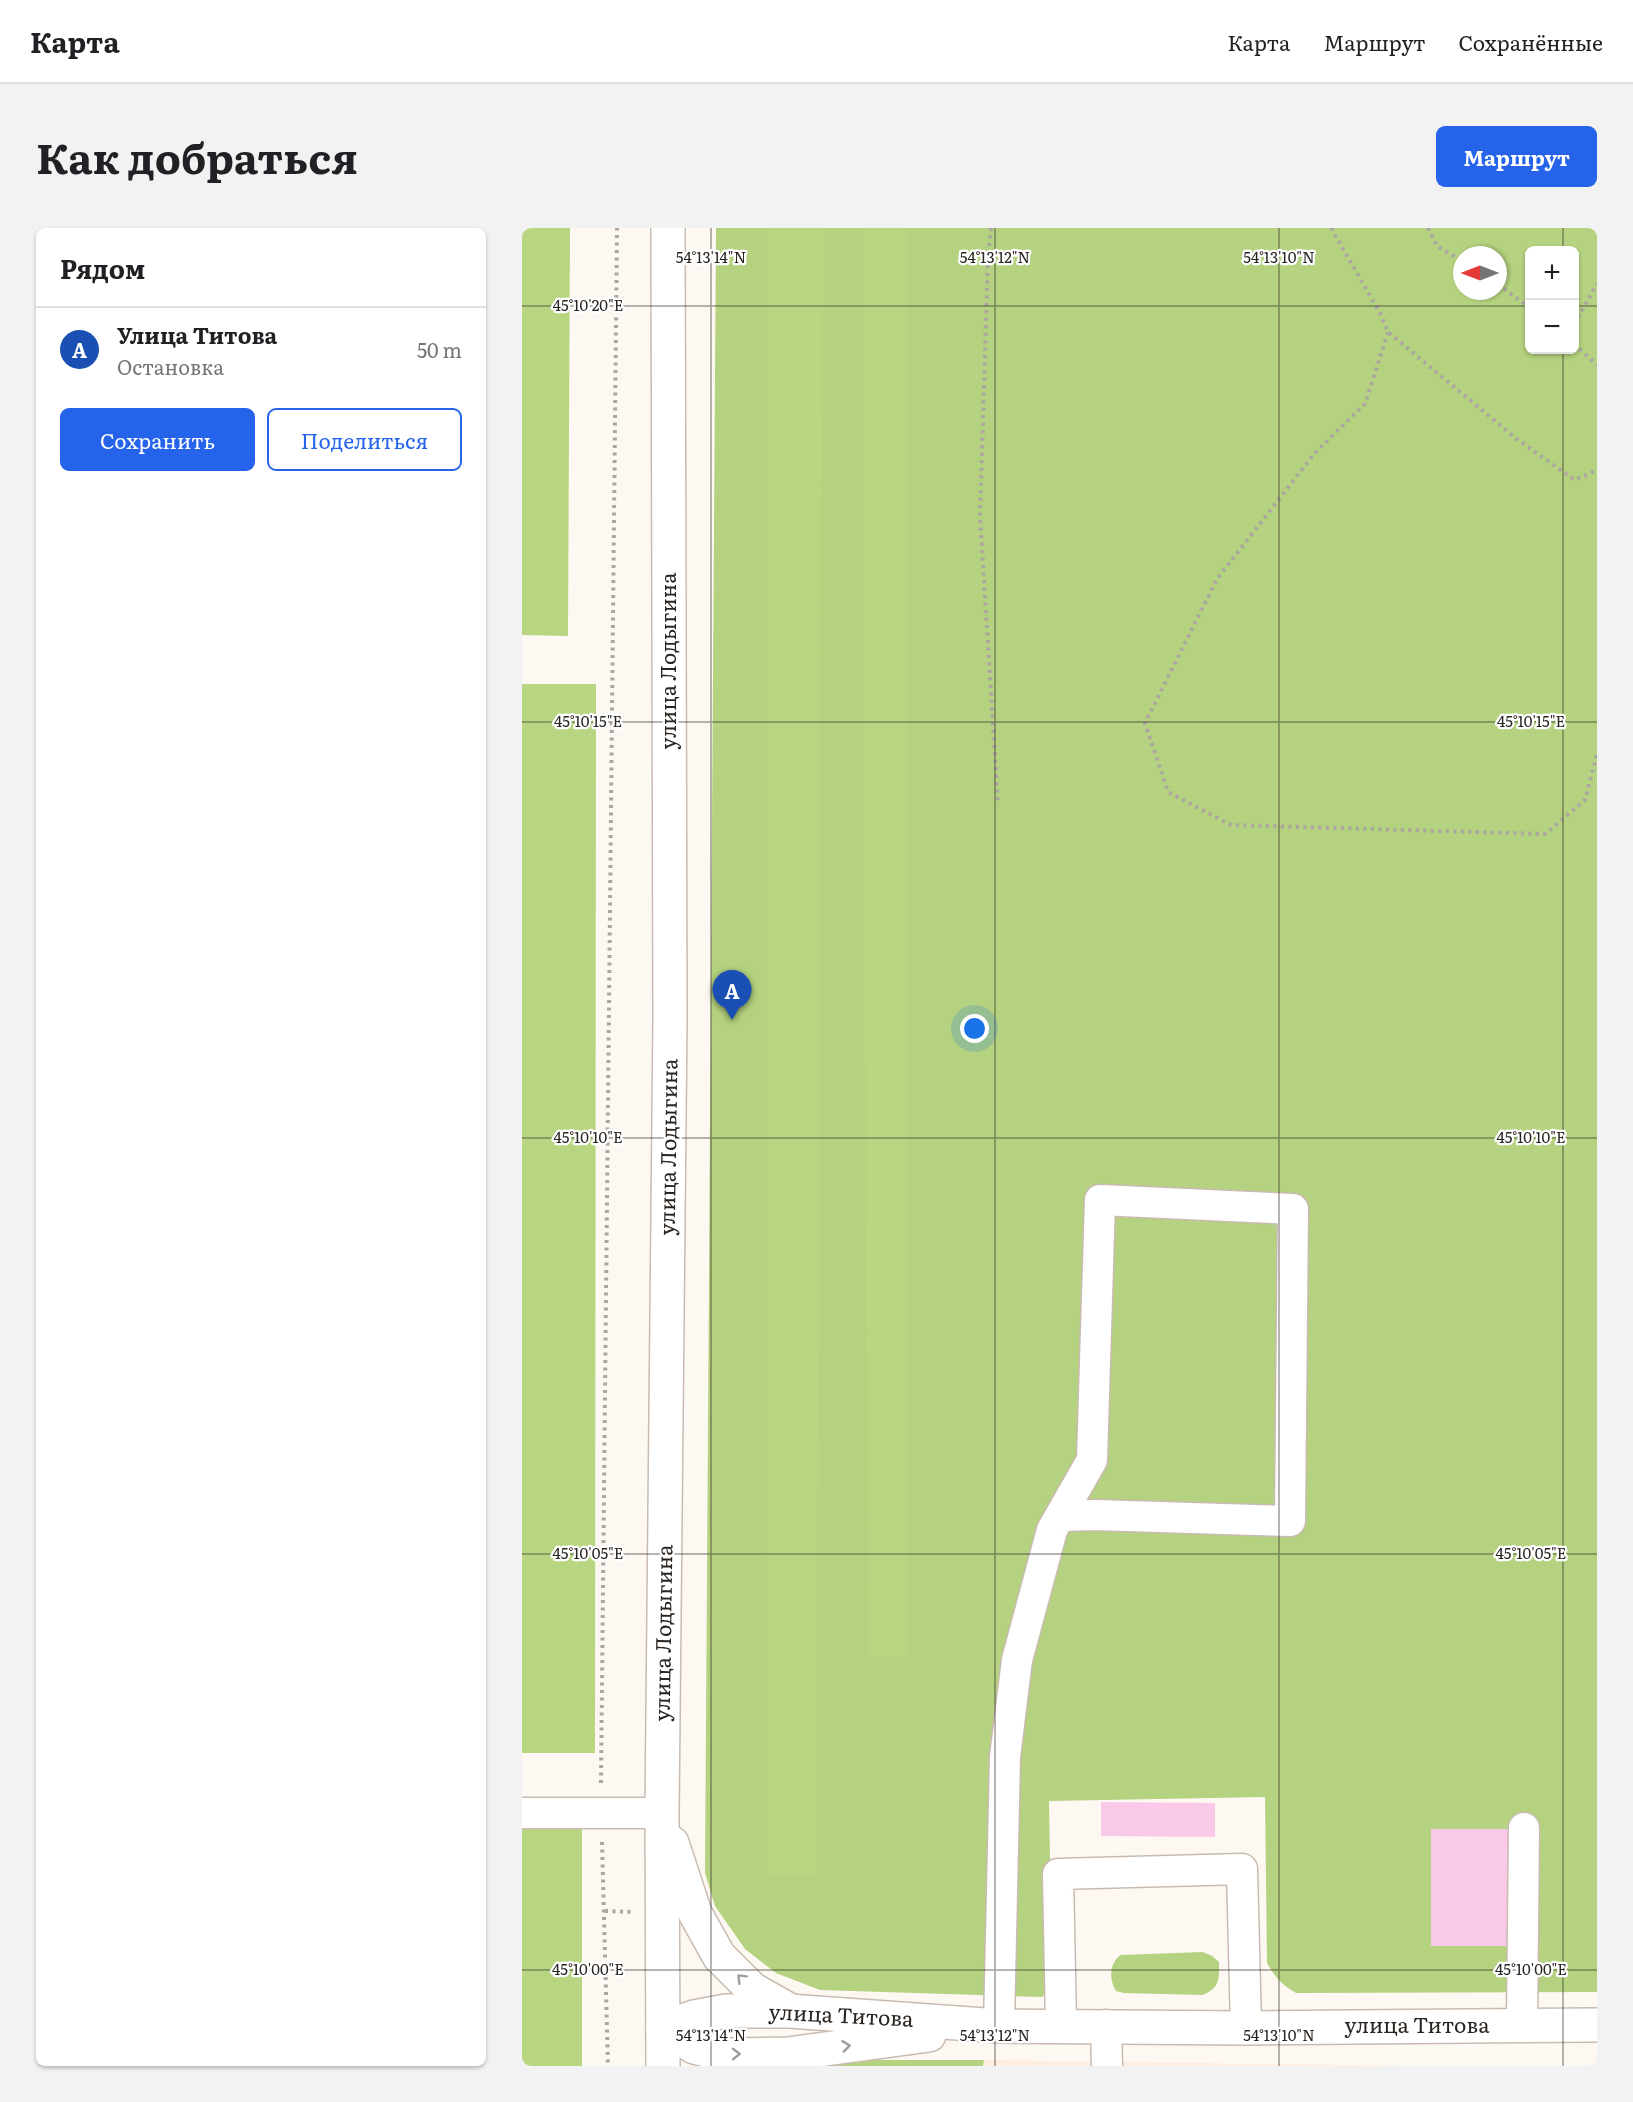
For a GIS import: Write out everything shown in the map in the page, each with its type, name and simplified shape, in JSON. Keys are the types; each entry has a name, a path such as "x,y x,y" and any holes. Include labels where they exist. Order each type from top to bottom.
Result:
{"main road":[{"name":"улица Лодыгина","path":"663,2066 662,1813 670,1018 668,228"},
{"path":"662,1813 695,1913 719,1956 752,1989 789,2010"},
{"name":"улица Титова","path":"663,2028 694,2016 726,2011 789,2010 999,2026 1061,2025 1108,2052 1246,2028 1597,2025"},
{"path":"663,2028 694,2047 726,2055 777,2060 999,2026"}],"lane":[{"path":"999,2026 1005,1757 1017,1660 1052,1530 1060,1516 1092,1460 1100,1200 1293,1209 1290,1521 1060,1516"},
{"path":"522,1813 662,1813"},
{"path":"1522,2025 1524,1828"},
{"path":"1061,2025 1058,1874 1242,1869 1246,2028"}],"path":[{"path":"608,2066 601,1813 617,228"},
{"path":"991,228 988,256 980,515 998,805"},
{"path":"1331,228 1380,313 1388,332 1518,440 1575,480 1597,470"},
{"path":"1428,228 1437,246 1453,256"},
{"path":"1579,317 1597,284"},
{"path":"1507,291 1525,304"},
{"path":"1388,332 1365,404 1314,454 1217,579 1145,723 1168,792 1231,825 1545,834 1585,800 1597,754"},
{"path":"1579,348 1597,365"}],"shaded area":[{"path":"984,2060 1407,2066 984,2066"}],"green space":[{"path":"522,228 570,228 568,636 522,635"},
{"path":"716,228 1597,228 1597,1992 1296,1993 1279,1980 1267,1963 1265,1797 1049,1801 1052,1981 1049,1991 1042,1997 820,1990 776,1973 745,1949 715,1906 705,1873"},
{"path":"767,228 823,228 816,1877 768,1877"},
{"path":"863,228 907,228 907,1657 867,1657"},
{"path":"522,684 596,684 595,1753 522,1753"},
{"path":"522,1814 582,1814 582,2066 522,2066"},
{"path":"1203,1952 1219,1962 1219,1968 1216,1986 1203,1995 1116,1991 1111,1972 1114,1962 1121,1955"},
{"path":"868,2060 984,2060 983,2066 832,2066"}],"building":[{"path":"1101,1802 1215,1803 1215,1837 1101,1836"},
{"path":"1431,1829 1508,1829 1508,1946 1431,1946"}],"place":[{"name":"Улица Титова","path":"732,1020"}]}
